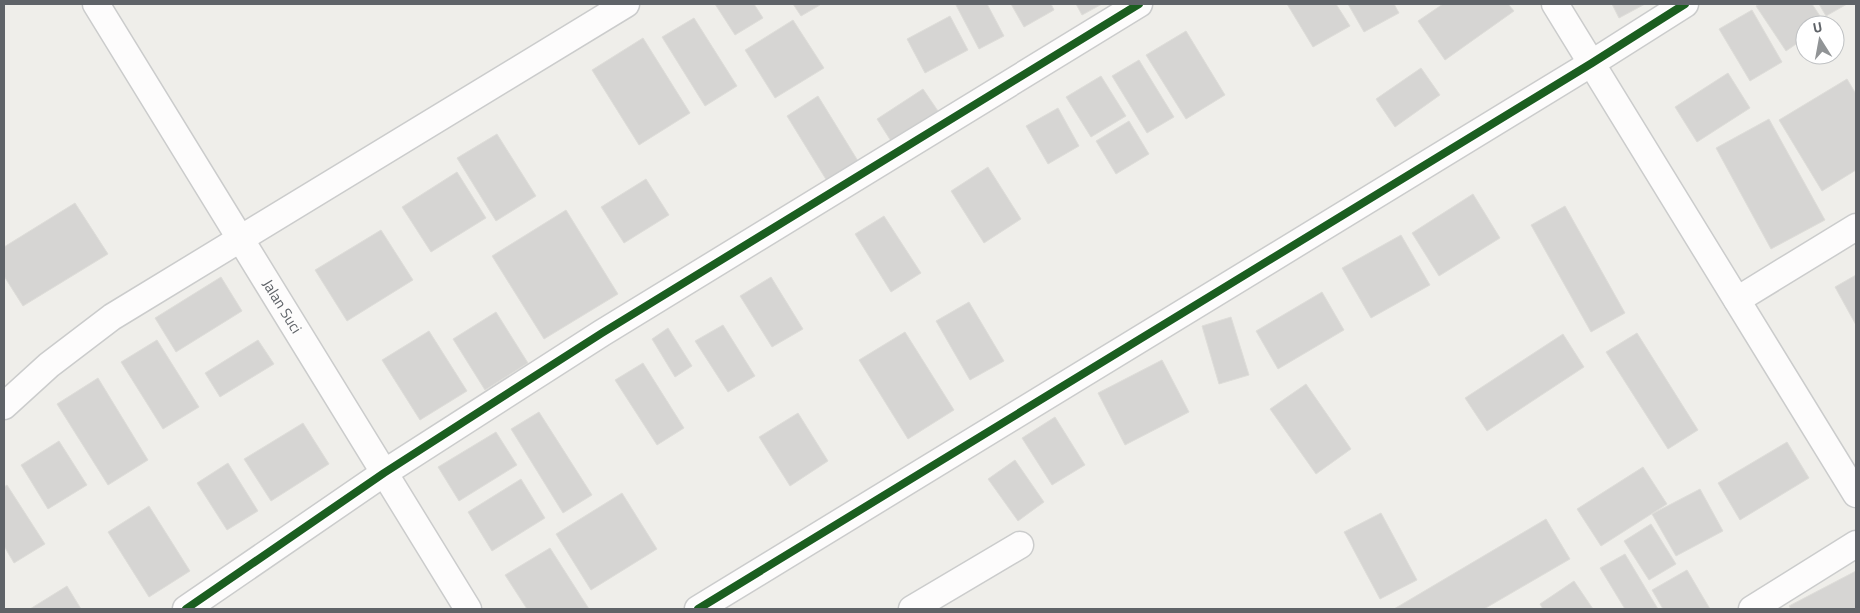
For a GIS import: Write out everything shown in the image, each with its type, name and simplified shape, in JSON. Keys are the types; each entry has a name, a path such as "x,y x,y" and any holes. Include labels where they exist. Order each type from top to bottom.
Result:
{"street":[{"name":"Jalan Suci","path":"96,4 468,609"},
{"path":"4,406 50,365 112,318 240,238 626,4"},
{"path":"186,609 384,472 610,328 1139,4"},
{"path":"1555,4 1856,494"},
{"path":"698,609 1592,63 1685,4"},
{"path":"1737,300 1856,227"},
{"path":"1752,609 1856,544"},
{"path":"912,609 1020,545"}],"building":[{"path":"715,4 754,4 763,18 735,35"},
{"path":"793,4 819,4 820,5 801,16"},
{"path":"987,4 1004,36 979,49 956,5"},
{"path":"1011,4 1051,4 1054,10 1024,27"},
{"path":"1076,4 1102,4 1082,15"},
{"path":"1287,4 1336,4 1350,26 1313,47"},
{"path":"1348,4 1394,4 1399,13 1364,32"},
{"path":"1443,4 1508,4 1514,11 1445,60 1418,21"},
{"path":"1612,4 1645,4 1619,18"},
{"path":"1760,4 1812,4 1819,15 1795,15 1795,45 1786,51 1756,6"},
{"path":"1819,4 1847,4 1828,15 1825,15"},
{"path":"1752,10 1782,62 1750,81 1719,29"},
{"path":"950,16 968,50 925,73 907,39"},
{"path":"694,18 737,86 705,106 662,37"},
{"path":"793,20 824,68 775,98 745,50"},
{"path":"1186,31 1225,95 1186,119 1146,55"},
{"path":"643,38 690,113 639,145 592,70"},
{"path":"1139,60 1174,117 1147,133 1112,76"},
{"path":"1421,68 1440,95 1395,127 1376,99"},
{"path":"1728,73 1750,108 1697,142 1675,107"},
{"path":"1101,76 1126,116 1091,137 1066,97"},
{"path":"1847,79 1856,94 1856,170 1822,191 1779,120"},
{"path":"923,89 938,111 891,141 877,119"},
{"path":"818,96 858,161 827,181 787,116"},
{"path":"1058,108 1079,146 1048,164 1026,126"},
{"path":"1769,119 1825,220 1771,249 1716,148"},
{"path":"1129,121 1149,154 1116,174 1096,141"},
{"path":"497,134 536,196 496,221 457,158"},
{"path":"988,167 1021,219 984,243 951,191"},
{"path":"457,172 486,218 431,252 402,207"},
{"path":"646,179 669,215 624,243 601,207"},
{"path":"1473,194 1500,238 1439,276 1412,233"},
{"path":"75,203 108,254 23,306 4,276 4,247"},
{"path":"1565,206 1625,313 1591,332 1531,225"},
{"path":"566,210 618,294 544,339 492,256"},
{"path":"884,216 921,273 891,292 855,234"},
{"path":"381,230 413,280 347,321 315,270"},
{"path":"1401,235 1430,285 1371,318 1342,268"},
{"path":"1856,275 1856,325 1835,287"},
{"path":"221,277 242,311 176,352 155,318"},
{"path":"771,277 803,329 772,347 740,296"},
{"path":"1322,292 1344,330 1278,369 1256,331"},
{"path":"969,302 1004,361 970,380 936,321"},
{"path":"496,312 528,363 485,390 453,339"},
{"path":"1231,317 1249,375 1219,384 1202,326"},
{"path":"723,325 755,376 728,392 695,341"},
{"path":"668,328 692,366 675,377 652,339"},
{"path":"429,331 467,391 420,420 382,360"},
{"path":"905,332 954,410 908,439 859,360"},
{"path":"1637,333 1698,430 1668,449 1606,352"},
{"path":"1563,334 1584,367 1487,431 1465,398"},
{"path":"157,340 199,407 163,429 121,362"},
{"path":"258,340 274,364 220,397 205,373"},
{"path":"1162,360 1189,412 1125,445 1098,393"},
{"path":"643,363 684,428 657,445 615,380"},
{"path":"98,378 148,460 108,485 57,404"},
{"path":"1306,384 1351,449 1316,474 1270,409"},
{"path":"539,412 592,495 563,513 511,429"},
{"path":"798,413 828,461 790,486 759,437"},
{"path":"1055,417 1085,465 1052,485 1022,438"},
{"path":"303,423 329,464 271,501 244,459"},
{"path":"496,432 517,465 459,501 438,467"},
{"path":"59,441 87,485 48,509 21,465"},
{"path":"1787,442 1809,478 1740,520 1718,483"},
{"path":"1015,460 1044,502 1018,521 988,479"},
{"path":"228,463 258,511 227,530 197,483"},
{"path":"1643,467 1667,504 1601,546 1577,509"},
{"path":"521,479 545,518 492,551 468,512"},
{"path":"7,485 45,544 14,563 4,546 4,487"},
{"path":"1700,489 1723,531 1676,556 1652,514"},
{"path":"622,493 657,549 591,590 556,534"},
{"path":"149,506 190,571 149,597 108,532"},
{"path":"1381,513 1417,580 1380,599 1344,532"},
{"path":"1546,519 1570,559 1484,609 1394,609"},
{"path":"1651,524 1676,564 1649,580 1624,541"},
{"path":"550,548 589,609 527,609 505,575"},
{"path":"1625,554 1658,609 1625,609 1600,568"},
{"path":"1687,570 1710,609 1663,609 1652,590"},
{"path":"1856,571 1856,609 1791,609 1789,606"},
{"path":"1574,581 1593,609 1543,609 1540,604"},
{"path":"67,586 81,609 30,609"}],"cycle path":[{"path":"186,609 384,473 602,333 1139,4"},
{"path":"698,609 1592,63 1685,4"}]}
